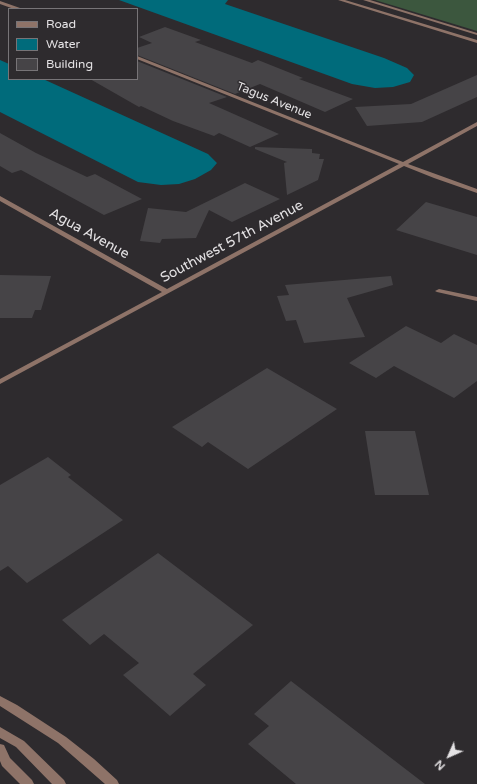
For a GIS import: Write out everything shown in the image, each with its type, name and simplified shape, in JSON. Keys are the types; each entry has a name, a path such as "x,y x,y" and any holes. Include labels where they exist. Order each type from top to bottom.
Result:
{"street":[{"path":"340,0 477,42"},
{"path":"365,0 477,34"},
{"path":"0,2 15,8"},
{"name":"Tagus Avenue","path":"138,57 477,191"},
{"name":"Southwest 57th Avenue","path":"0,382 477,124"},
{"name":"Agua Avenue","path":"0,198 166,291"},
{"path":"439,291 477,300"},
{"path":"0,701 62,740 113,784"},
{"path":"0,732 20,744 60,784"},
{"path":"0,749 6,762 28,784"}],"green space":[{"path":"375,0 477,0 477,31"}],"water":[{"path":"119,0 228,0 225,4 384,58 407,68 414,75 410,82 393,87 375,88 352,84"},
{"path":"0,60 8,64 8,80 45,80 208,154 217,163 211,170 195,179 179,184 161,185 138,182 0,112"}],"building":[{"path":"165,27 201,40 195,42 252,63 258,60 303,78 299,79 353,99 325,112 260,84 235,94 138,55 138,48 152,43 139,37"},
{"path":"138,61 227,97 209,103 279,134 250,147 219,133 214,136 173,121 141,106 139,107 92,80 138,80"},
{"path":"477,75 477,97 422,122 367,126 355,107 411,104"},
{"path":"0,133 36,153 87,177 95,174 142,199 104,215 21,170 12,173 0,166"},
{"path":"255,147 312,149 312,153 320,154 319,159 324,159 318,180 287,195 284,163 287,162 255,149"},
{"path":"245,183 280,199 232,222 209,210 196,238 162,239 160,243 140,241 148,208 186,212"},
{"path":"426,202 477,217 477,255 396,230"},
{"path":"0,275 51,276 41,310 35,310 32,318 0,318"},
{"path":"391,276 393,285 347,298 365,337 304,343 296,320 286,321 277,296 289,295 285,285"},
{"path":"406,326 441,343 454,334 477,345 477,381 454,398 394,366 376,378 349,363"},
{"path":"267,368 337,409 248,469 208,442 202,447 172,427"},
{"path":"365,431 415,431 429,495 375,495"},
{"path":"48,457 71,475 68,477 123,520 27,583 8,566 0,571 0,485"},
{"path":"158,553 253,625 193,674 206,685 170,716 123,675 139,663 104,634 90,645 62,620"},
{"path":"291,681 425,784 296,784 248,744 269,726 254,714"}]}
